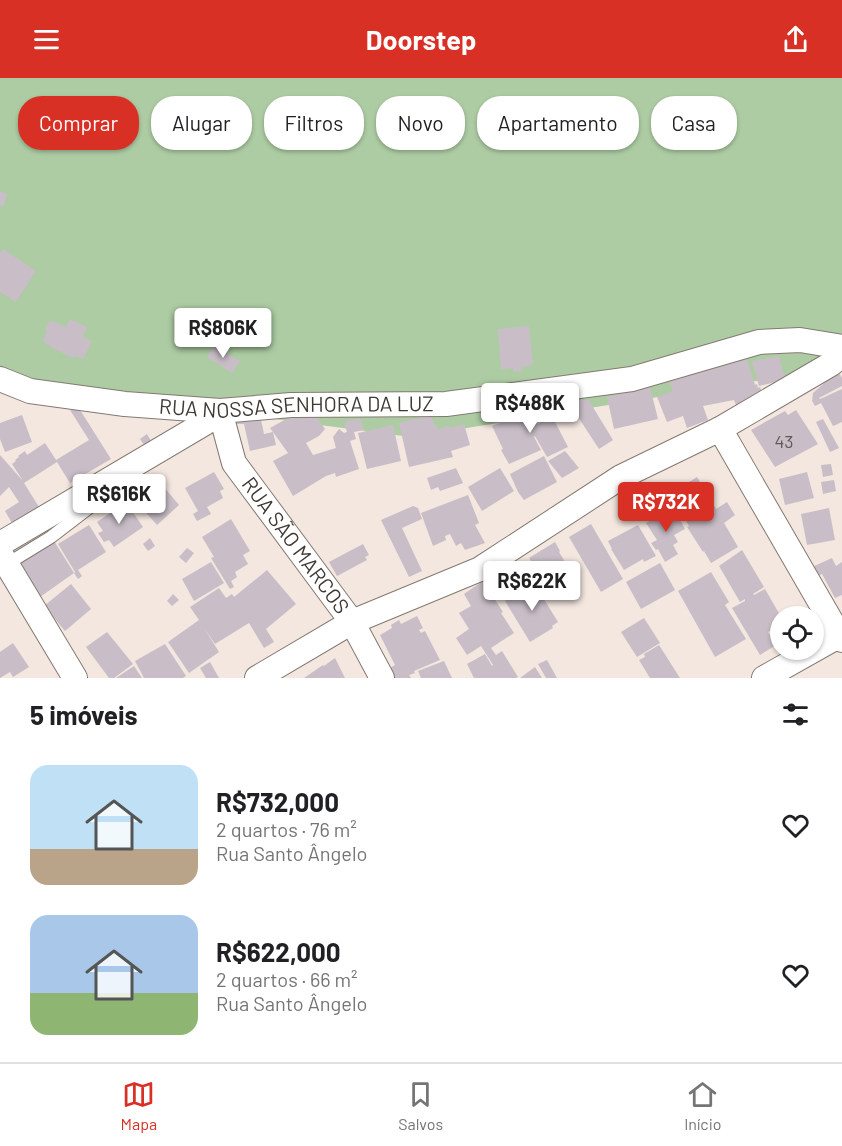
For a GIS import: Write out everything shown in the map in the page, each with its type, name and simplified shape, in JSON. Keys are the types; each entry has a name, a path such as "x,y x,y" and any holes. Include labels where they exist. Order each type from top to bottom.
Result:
{"street":[{"name":"RUA NOSSA SENHORA DA LUZ","path":"0,379 30,391 125,404 220,411 291,405 446,404 632,378 759,342 800,340 842,347"},
{"path":"257,678 352,622 480,569 621,477 720,429 831,364 842,355"},
{"path":"75,678 2,554 107,482 205,423 220,411"},
{"name":"RUA SÃO MARCOS","path":"220,411 234,463 352,622 382,678"},
{"path":"720,429 841,637 764,678"}],"green space":[{"path":"0,78 842,78 842,367 411,437 9,384 0,378"}],"building":[{"path":"0,191 7,194 4,206 0,205"},
{"path":"3,249 36,271 16,302 0,292 0,254"},
{"path":"70,319 87,327 83,337 92,341 83,359 74,356 73,358 43,342 49,322 52,321 66,327"},
{"path":"529,326 533,365 521,367 522,371 514,372 513,368 501,369 498,329"},
{"path":"214,345 240,361 232,373 207,357"},
{"path":"779,356 785,380 759,386 752,361"},
{"path":"747,359 755,385 760,387 765,400 738,410 734,400 703,406 708,420 687,428 683,416 667,422 657,397 673,391 668,377 720,367"},
{"path":"838,371 842,378 842,386 819,398 842,389 842,422 833,426 821,403 815,406 812,401 813,393"},
{"path":"650,387 658,419 614,429 607,397"},
{"path":"588,399 613,440 599,449 569,403"},
{"path":"548,401 551,416 536,420 537,424 552,416 568,447 547,457 535,436 541,450 509,464 492,426 523,414 521,411 524,410 523,408"},
{"path":"70,410 80,410 111,459 70,483 57,462 24,483 39,507 12,523 5,511 19,502 9,487 0,496 0,455 23,481 12,464 25,451 27,455 45,443 56,460 89,440"},
{"path":"796,410 818,444 775,467 751,430 785,411 788,415"},
{"path":"313,412 325,429 319,436 306,443 313,455 336,448 333,437 339,429 344,433 347,432 344,424 347,421 360,419 364,430 354,432 356,439 350,441 359,469 336,477 335,473 326,476 293,496 273,461 288,453 270,428 297,413 302,419"},
{"path":"22,415 32,442 5,452 0,439 0,423"},
{"path":"260,415 264,434 273,432 276,445 250,451 244,424 233,424 232,416"},
{"path":"431,415 438,430 464,424 470,445 451,451 453,457 409,467 399,423"},
{"path":"823,419 839,448 830,452 816,422"},
{"path":"393,425 401,461 367,469 358,433"},
{"path":"147,434 151,441 144,445 140,439"},
{"path":"565,451 579,468 562,478 548,461"},
{"path":"544,456 557,482 524,500 510,474"},
{"path":"831,464 833,475 823,477 821,465"},
{"path":"456,468 463,483 440,491 438,487 431,490 427,478"},
{"path":"500,468 514,491 482,511 468,487"},
{"path":"214,472 224,489 220,491 223,498 207,507 211,514 197,521 193,514 198,511 185,488"},
{"path":"807,472 814,498 785,505 779,479"},
{"path":"153,474 179,505 157,525 131,493"},
{"path":"697,477 716,509 727,502 735,515 724,523 738,547 711,563 687,527 689,526 670,494"},
{"path":"834,480 836,491 823,494 821,482"},
{"path":"468,495 479,523 475,525 485,543 465,550 461,543 456,546 450,534 445,536 446,540 433,546 421,513"},
{"path":"126,502 143,527 114,547 109,540 104,542 98,533 103,531 97,522"},
{"path":"413,506 418,508 422,519 402,528 422,571 409,577 381,520"},
{"path":"673,507 685,529 674,535 678,542 673,545 678,554 665,562 658,549 656,550 651,543 657,540 646,523"},
{"path":"829,508 835,540 807,545 801,514"},
{"path":"231,519 250,551 243,555 248,564 235,572 237,577 231,581 234,587 230,589 211,558 214,557 202,537"},
{"path":"591,524 623,579 601,592 569,537"},
{"path":"89,525 106,552 78,570 82,576 78,579 58,544"},
{"path":"638,525 656,556 644,562 643,559 624,570 608,541"},
{"path":"150,538 155,546 148,551 143,544"},
{"path":"54,541 74,573 40,597 17,562"},
{"path":"555,542 579,585 555,600 529,558"},
{"path":"363,544 369,555 365,557 367,560 337,576 329,562"},
{"path":"187,548 194,553 186,563 179,557"},
{"path":"742,550 764,587 753,594 765,589 775,606 770,606 770,631 768,632 770,649 760,655 732,608 745,599 740,602 719,566"},
{"path":"832,558 836,566 842,562 842,595 835,598 822,574 816,577 812,567"},
{"path":"211,562 224,583 194,601 182,579"},
{"path":"660,563 675,590 641,609 626,582"},
{"path":"267,570 296,604 266,629 274,642 264,648 249,623 215,644 204,628 219,652 189,673 168,642 199,620 190,607 219,588 226,598 232,594 234,597"},
{"path":"711,572 729,602 725,605 746,639 715,657 678,591"},
{"path":"483,581 514,633 491,648 496,655 502,651 518,677 516,678 474,678 467,664 485,654 493,665 481,646 467,655 456,638 469,629 459,613 471,606 464,594"},
{"path":"534,583 558,622 552,626 553,628 530,642 505,601"},
{"path":"71,584 91,609 65,631 44,606"},
{"path":"173,594 179,600 172,606 167,601"},
{"path":"417,616 423,628 419,630 421,633 425,631 440,660 414,671 415,673 409,675 411,678 395,678 390,668 395,665 380,635 392,628 391,625 399,620 401,624"},
{"path":"644,618 660,643 637,657 621,632"},
{"path":"107,632 133,664 114,678 109,678 86,647"},
{"path":"13,643 29,667 13,677 10,672 0,678 0,652"},
{"path":"165,644 186,676 183,678 144,678 135,661"},
{"path":"659,645 680,678 650,678 639,660"},
{"path":"335,658 345,678 304,678 324,666"},
{"path":"547,660 557,678 546,678 538,664"},
{"path":"444,661 452,678 421,678 418,671"},
{"path":"210,662 219,678 206,678 200,668"},
{"path":"134,666 142,678 116,678"},
{"path":"535,667 542,678 520,678"}]}
